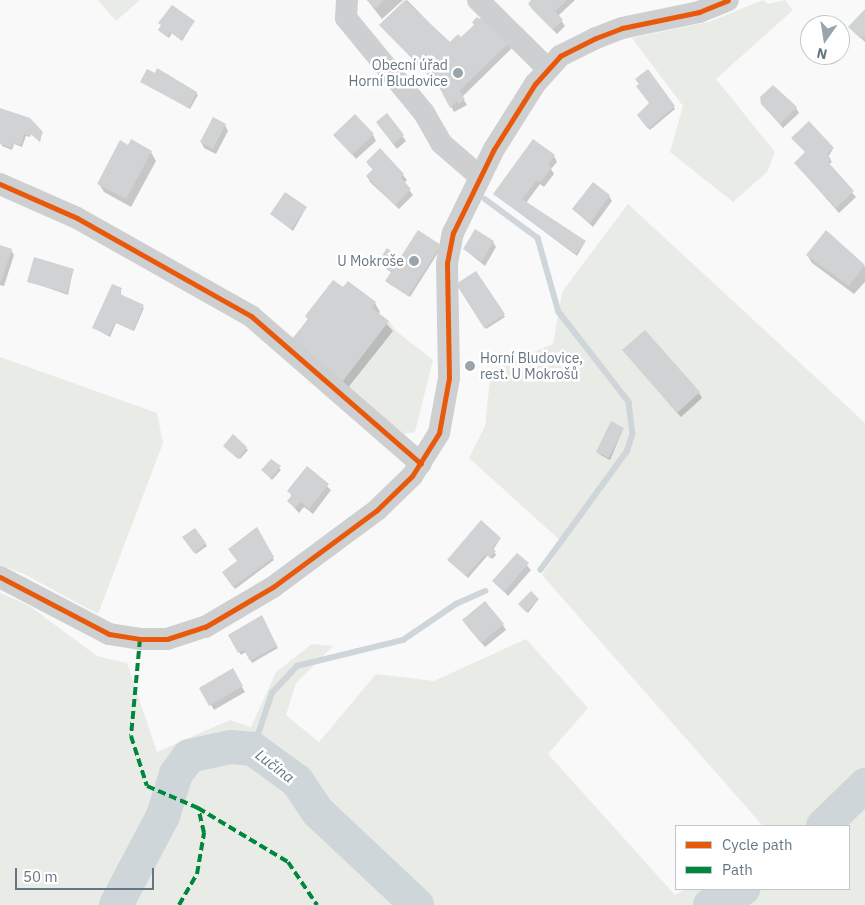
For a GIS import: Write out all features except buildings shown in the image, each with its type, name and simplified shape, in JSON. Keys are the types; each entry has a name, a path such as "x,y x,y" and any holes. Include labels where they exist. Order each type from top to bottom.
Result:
{"street":[{"path":"347,0 346,18 424,114 441,143 479,176"},
{"path":"478,0 547,68"},
{"path":"0,577 109,634 140,639 186,635 205,627 273,587 390,500 421,464 439,433 448,391 447,263 460,216 479,176 547,68 560,56 596,38 622,28 700,12 728,0"},
{"path":"0,184 77,218 251,316 421,464"}],"shaded area":[{"path":"98,0 140,0 116,21"},
{"path":"763,0 768,4 785,0 793,10 716,79 775,152 767,172 733,202 670,152 683,106 632,38 709,22"},
{"path":"628,204 865,423 865,905 0,905 0,593 28,605 97,656 127,663 157,752 230,720 251,727 276,672 312,644 333,646 296,683 286,715 319,742 376,674 434,681 526,639 588,708 548,754 675,895 683,890 850,890 850,825 762,825 542,575 563,543 469,458 485,426 491,370 553,344 562,292"},
{"path":"389,321 396,331 433,360 415,432 403,434 342,382"},
{"path":"0,357 157,413 163,443 98,614 24,574 0,565"}],"waterway":[{"path":"485,199 538,238 559,312 629,402 633,434 627,452 541,570"},
{"path":"253,749 272,693 297,666 403,640 456,604 485,591"},
{"name":"Lučina","path":"116,905 163,816 176,774 189,756 231,747 253,749 297,781 318,812 417,905"},
{"name":"Lučina","path":"824,825 865,785"},
{"name":"Lučina","path":"710,905 741,890"}],"marked path":[{"path":"140,639 131,736 147,786 198,808 288,862 317,905"},
{"path":"179,905 197,874 204,833 198,808"}],"cycle path":[{"path":"0,577 109,634 140,639 167,639 205,627 273,587 377,510 412,476 439,433 449,378 447,263 453,233 494,149 535,84 560,56 596,38 622,28 699,12 728,0"},
{"path":"0,184 77,218 251,316 421,464"}],"place":[{"name":"Obecní úřad Horní Bludovice","path":"458,73"},
{"name":"U Mokroše","path":"414,261"},
{"name":"Horní Bludovice, rest. U Mokrošů","path":"470,366"}]}
